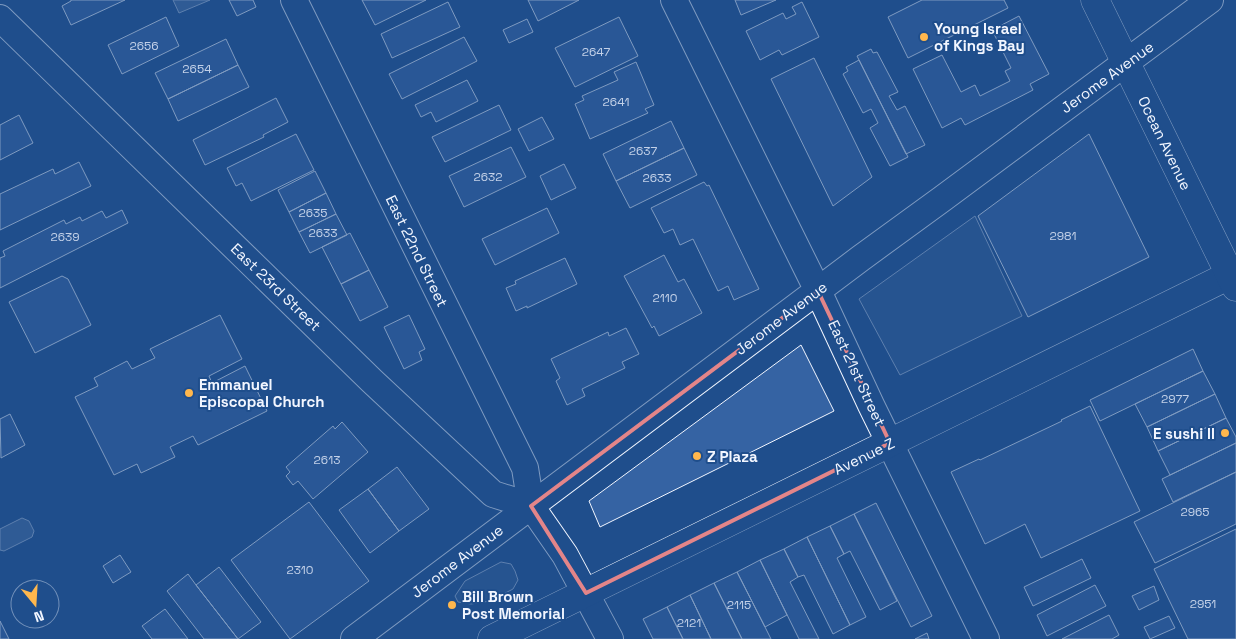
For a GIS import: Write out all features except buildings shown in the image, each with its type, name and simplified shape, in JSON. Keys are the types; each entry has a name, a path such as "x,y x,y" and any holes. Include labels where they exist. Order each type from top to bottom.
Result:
{"street":[{"name":"East 22nd Street","path":"294,0 525,468 530,506"},
{"name":"East 21st Street","path":"674,0 818,291 986,639"},
{"name":"Ocean Avenue","path":"1095,0 1234,278"},
{"name":"Jerome Avenue","path":"354,639 1210,0"},
{"name":"East 23rd Street","path":"0,18 372,381 493,494 530,506"},
{"name":"Avenue Z","path":"492,639 890,443 1234,278"},
{"path":"530,506 558,544 610,639"}],"highlighted area":[{"path":"818,291 890,443 586,593 531,506"}],"shaded area":[{"path":"173,0 210,0 179,13"},
{"path":"975,216 1022,316 900,375 859,299"},
{"path":"22,518 29,521 34,531 32,537 4,551 0,550 0,529"},
{"path":"501,562 511,564 515,571 518,580 513,589 490,601 471,604 458,602 455,596 465,581"}],"place":[{"name":"Young Israel of Kings Bay","path":"924,37"},
{"name":"Emmanuel Episcopal Church","path":"189,393"},
{"name":"E sushi II","path":"1225,433"},
{"name":"Z Plaza","path":"697,456"},
{"name":"Bill Brown Post Memorial","path":"452,605"}]}
